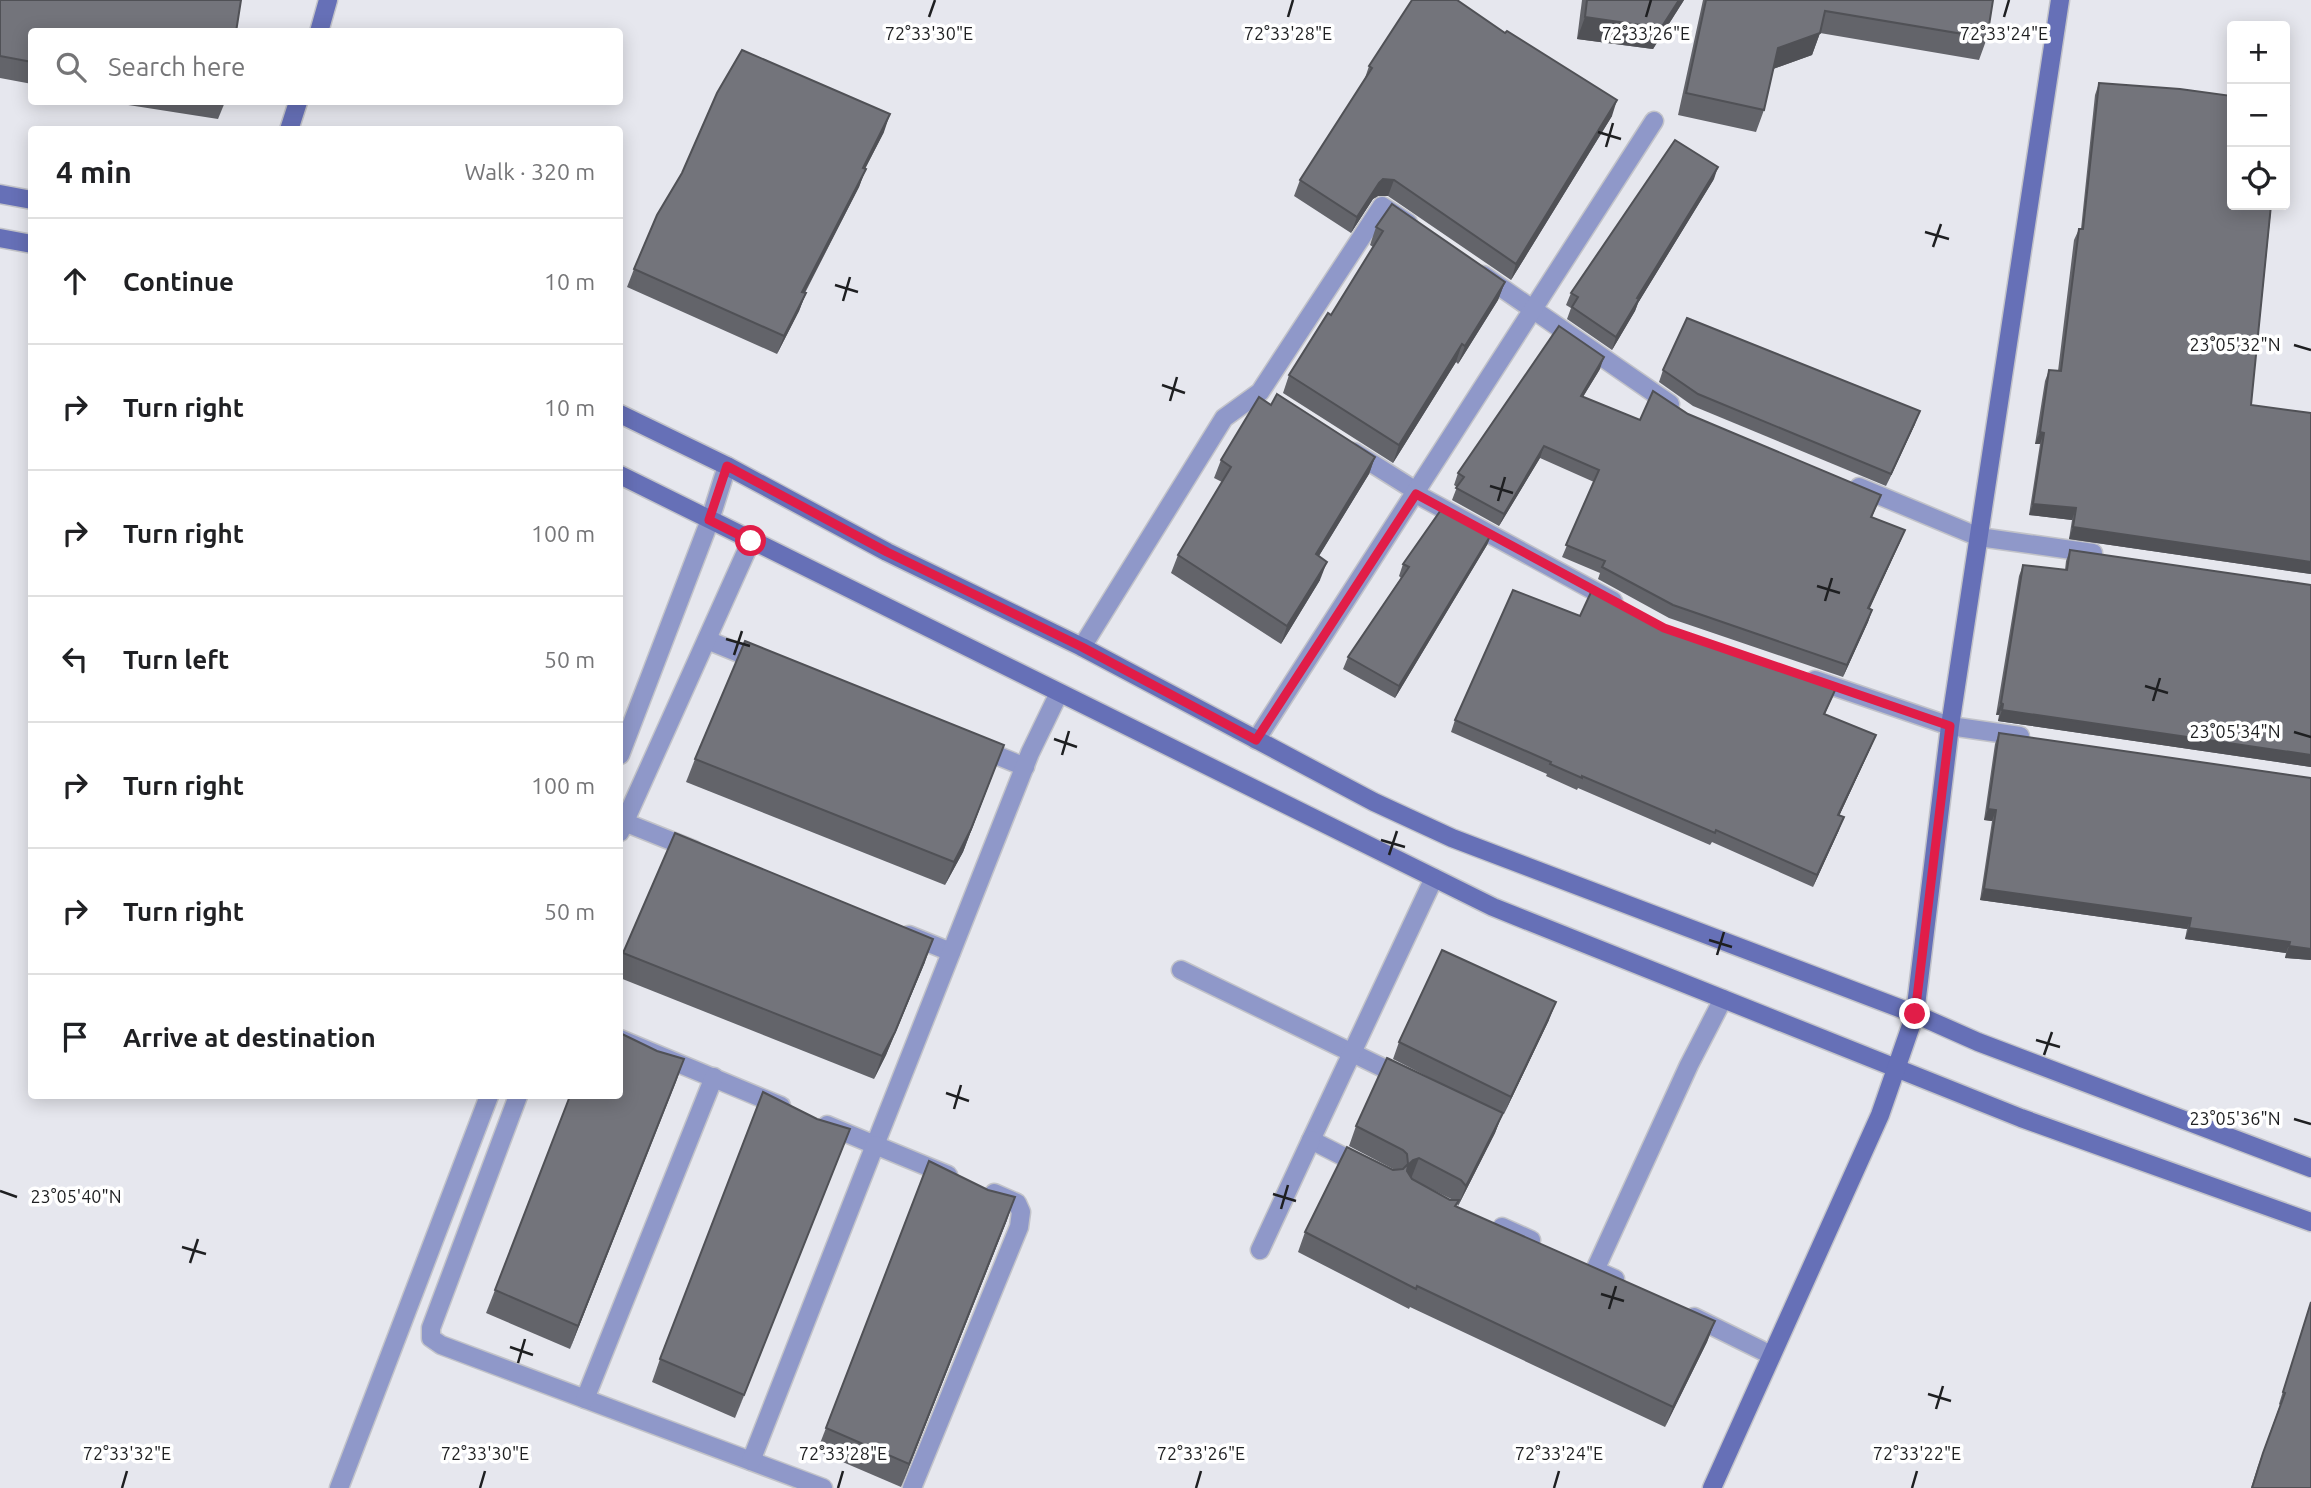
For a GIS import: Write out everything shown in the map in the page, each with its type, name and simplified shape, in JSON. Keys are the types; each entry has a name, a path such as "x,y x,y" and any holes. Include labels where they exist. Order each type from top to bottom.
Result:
{"street":[{"path":"320,28 328,0"},
{"path":"1712,1488 1880,1115 1915,1014 1950,726 2060,0"},
{"path":"290,126 297,105"},
{"path":"1256,740 1654,121"},
{"path":"0,194 28,199"},
{"path":"1082,647 1224,418 1265,395 1382,206 1425,236"},
{"path":"0,238 28,243"},
{"path":"1468,265 1688,416"},
{"path":"623,415 727,466 887,552 1082,647 1374,802 1451,838 2311,1168"},
{"path":"1338,442 1416,491 1416,494 1629,609"},
{"path":"623,747 727,466"},
{"path":"623,477 1493,907 2021,1118 2311,1222"},
{"path":"1840,479 1979,537 2104,555"},
{"path":"623,825 751,541"},
{"path":"707,640 783,670"},
{"path":"1794,673 1950,726 2044,740"},
{"path":"751,1461 1025,766 1059,693"},
{"path":"961,741 1025,766"},
{"path":"623,827 712,857"},
{"path":"1261,1250 1434,878"},
{"path":"888,927 951,952"},
{"path":"1181,970 1423,1087"},
{"path":"1629,1286 1589,1267 1723,999"},
{"path":"623,1040 1017,1202 1021,1212 1019,1227 912,1488"},
{"path":"585,1399 714,1077"},
{"path":"339,1488 488,1099"},
{"path":"518,1099 431,1328 432,1338 440,1345 823,1488"},
{"path":"1311,1140 1379,1174"},
{"path":"1502,1227 1548,1248"},
{"path":"1675,1309 1771,1355"}],"building":[{"path":"0,0 241,0 237,28 28,28 28,61 0,56"},
{"path":"1412,0 1457,0 1505,33 1507,31 1617,100 1516,264 1394,180 1383,179 1379,183 1357,217 1300,180"},
{"path":"1587,0 1679,0 1661,28 1585,17"},
{"path":"1706,0 1993,0 1987,38 1825,11 1820,33 1778,48 1764,110 1686,93"},
{"path":"742,50 890,114 863,168 866,169 802,292 806,293 784,336 634,269 657,215 682,173 717,93"},
{"path":"2099,83 2227,95 2227,210 2270,210 2251,405 2311,413 2311,562 2073,527 2076,508 2033,504 2044,433 2040,432 2049,370 2061,371 2079,229 2083,229"},
{"path":"1675,140 1718,167 1616,337 1572,307 1578,297 1571,293"},
{"path":"1392,204 1505,282 1465,346 1462,344 1399,445 1289,375 1328,313 1331,315 1383,231 1376,227"},
{"path":"1687,318 1920,411 1891,474 1698,394 1663,370"},
{"path":"1559,326 1604,357 1581,396 1640,420 1653,391 1688,414 1881,495 1871,517 1905,530 1868,608 1872,610 1847,665 1673,605 1602,567 1605,561 1566,545 1599,470 1544,446 1504,514 1456,488 1464,477 1458,473"},
{"path":"1277,394 1375,457 1316,554 1327,562 1287,626 1178,555 1231,467 1221,460 1259,397 1271,405"},
{"path":"1443,507 1492,533 1399,686 1348,657 1409,567 1403,564"},
{"path":"2070,550 2311,585 2311,755 2002,710 2023,565 2067,570"},
{"path":"1593,588 1665,627 1837,686 1824,714 1876,735 1838,815 1844,817 1817,875 1716,830 1715,833 1582,778 1455,720 1513,590 1580,616"},
{"path":"745,641 1004,745 971,829 954,862 695,759"},
{"path":"1999,733 2311,778 2311,949 2289,946 2290,942 2189,928 2191,918 1984,889 1996,810 1988,809"},
{"path":"675,833 933,939 895,1032 882,1056 623,953"},
{"path":"1442,950 1556,1002 1511,1097 1399,1042"},
{"path":"623,1034 657,1051 684,1059 578,1326 495,1290 569,1099 623,1099"},
{"path":"1387,1058 1503,1113 1466,1186 1461,1180 1419,1158 1408,1165 1407,1171 1412,1179 1450,1200 1459,1200 1455,1206 1715,1321 1673,1407 1417,1286 1416,1289 1305,1232 1347,1147 1393,1170 1403,1169 1408,1164 1407,1154 1403,1150 1356,1126"},
{"path":"763,1092 817,1119 850,1129 744,1395 660,1359"},
{"path":"929,1161 988,1190 1015,1197 909,1464 826,1428"},
{"path":"2311,1302 2311,1488 2252,1488 2285,1393 2283,1392"}],"route":[{"path":"751,541 709,520 727,466 887,552 1082,647 1256,740 1416,494 1664,628 1950,726 1915,1014"}]}
